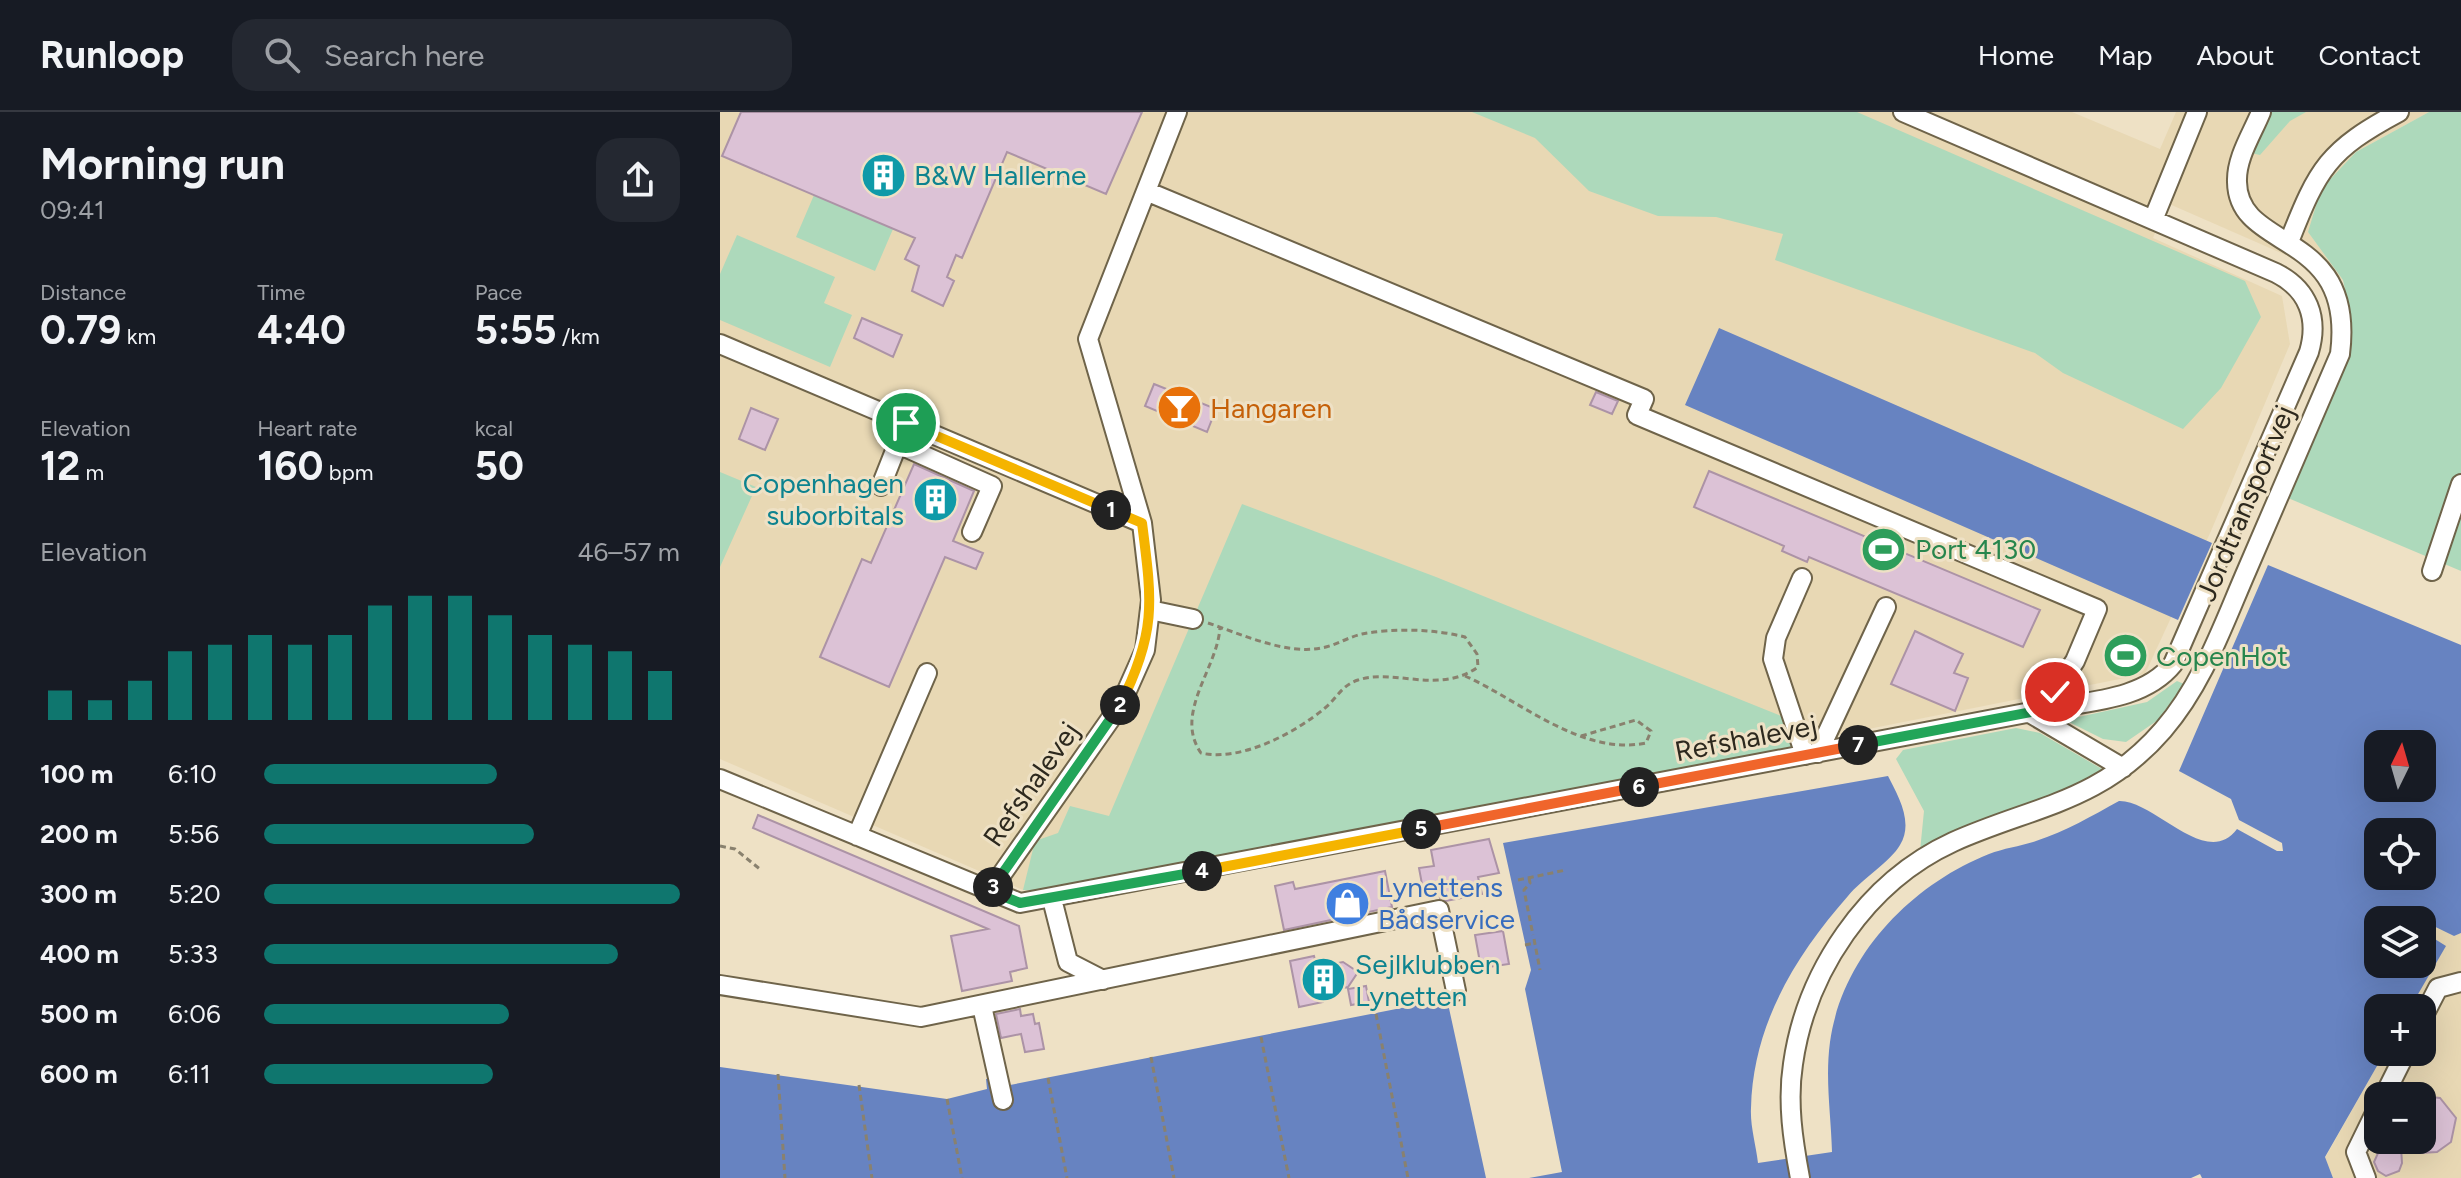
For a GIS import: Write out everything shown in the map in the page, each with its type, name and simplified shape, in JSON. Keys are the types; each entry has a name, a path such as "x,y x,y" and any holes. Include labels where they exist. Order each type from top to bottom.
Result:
{"street":[{"name":"Refshalevej","path":"990,891 1121,704 1145,650 1150,610 1142,523 1088,339 1177,112"},
{"name":"Refshalevej","path":"720,779 1020,903 2035,711 2135,691 2160,680 2173,664 2313,336 2309,304 2290,280 1903,112"},
{"path":"2153,220 2197,112"},
{"name":"Jordtransportvej","path":"1800,1178 1791,1112 1792,1066 1802,1022 1817,982 1856,919 1883,890 1938,850 2042,812 2089,790 2123,768 2163,731 2206,666 2340,354 2343,328 2334,288 2312,257 2267,231 2250,217 2236,185 2238,166 2261,112"},
{"path":"2289,242 2322,166 2352,139 2399,112"},
{"path":"1146,191 1644,399 1637,415 2097,609 2075,661 2035,711 2123,768"},
{"path":"720,344 1142,523"},
{"path":"881,486 906,423"},
{"path":"898,444 992,486 972,532"},
{"path":"2432,571 2461,484"},
{"path":"1802,578 1776,638 1773,659 1811,754"},
{"path":"1811,754 1886,607"},
{"path":"1150,610 1193,619"},
{"path":"857,836 927,673"},
{"path":"1052,899 1062,949 1068,962 1078,970 1103,980"},
{"path":"720,985 921,1017 1439,910 1456,991"},
{"path":"1045,993 1058,971 1062,949"},
{"path":"2435,994 2438,988 2461,982"},
{"path":"982,1006 1003,1100"},
{"path":"2364,1136 2356,1152 2366,1178"}],"path":[{"path":"1193,619 1220,627 1287,648 1320,649 1359,635 1444,631 1465,637 1477,654 1478,667 1465,676 1421,681 1360,679 1343,687 1328,706 1276,740 1217,757 1201,753 1193,742 1192,727 1197,695 1220,640 1220,627"},
{"path":"1465,676 1581,736 1632,746 1646,743 1651,731 1636,720 1581,736"},
{"path":"720,846 735,849 761,870"},
{"path":"1518,880 1566,870"},
{"path":"1529,878 1530,883 1524,890 1540,970"},
{"path":"1525,945 1534,939"},
{"path":"1376,1014 1408,1178"},
{"path":"1261,1037 1289,1178"},
{"path":"1151,1057 1174,1178"},
{"path":"778,1074 785,1178"},
{"path":"1048,1078 1067,1178"},
{"path":"859,1085 872,1178"},
{"path":"947,1099 962,1178"}],"shaded area":[{"path":"720,112 2072,112 2160,149 2176,112 2429,112 2356,152 2308,232 2343,280 2167,203 2153,238 2282,296 2290,344 2211,531 2145,674 1048,892 1023,890 720,759"},
{"path":"2436,927 2454,936 2461,933 2461,1178 2333,1178 2325,1158 2364,1089 2364,1154 2436,1154 2436,1082 2368,1082 2377,1066 2436,1066 2436,994 2418,994 2427,978 2436,978 2436,963 2445,947 2436,941"}],"green space":[{"path":"1472,112 1857,112 2245,281 2261,317 2221,388 2183,429 2063,373 2035,353 1775,260 1783,234 1716,217 1658,216 1589,191 1535,138"},
{"path":"2269,112 2306,112 2290,121 2260,155 2251,153"},
{"path":"2429,112 2461,112 2461,571 2288,498 2338,376 2351,318 2343,280 2308,232 2321,189 2356,152"},
{"path":"814,195 893,229 875,271 796,237"},
{"path":"737,235 835,277 824,303 852,315 830,367 720,320 720,274"},
{"path":"720,472 756,487 720,567"},
{"path":"1242,504 1436,577 1786,718 1795,746 1081,887 1048,892 1023,890 1035,841 1058,833 1070,806 1109,816"},
{"path":"2177,681 2184,684 2158,720 2126,742 2103,739 2065,720 2147,702"},
{"path":"2016,728 2040,733 2102,769 2075,788 1973,823 1920,851 1924,811 1896,759 1903,750"}],"water":[{"path":"1719,328 2212,543 2178,620 1685,405"},
{"path":"2268,565 2461,645 2461,933 2454,936 2436,927 2436,906 2364,906 2364,978 2427,978 2418,994 2364,994 2364,1066 2377,1066 2368,1082 2364,1082 2364,1089 2325,1157 2333,1178 2202,1178 2200,1174 2191,1178 1529,1178 1562,1172 1525,989 1531,970 1503,843 1888,776 1905,818 1900,845 1848,896 1811,943 1780,993 1769,1020 1760,1048 1751,1108 1758,1163 1832,1152 1828,1083 1830,1042 1837,1011 1865,953 1885,927 1933,884 1960,867 1995,852 2058,833 2119,801 2148,811 2196,838 2211,842 2225,840 2237,829 2277,851 2283,851 2282,843 2239,820 2231,799 2179,771"},
{"path":"2436,940 2446,946 2436,963"},
{"path":"1447,999 1486,1178 720,1178 720,1067 947,1099 987,1089 986,1079 1007,1075 1010,1085"}],"building":[{"name":"B&W Hallerne","path":"741,112 1142,112 1106,194 1007,152 962,258 956,255 947,277 954,281 943,306 912,291 919,266 905,259 915,238 722,156"},
{"path":"862,318 902,335 893,357 854,338"},
{"path":"1154,384 1216,409 1207,432 1145,406"},
{"path":"1596,392 1618,401 1612,414 1590,405"},
{"path":"751,408 778,419 765,450 739,439"},
{"path":"914,464 974,491 953,541 983,553 976,569 945,557 889,687 820,657 862,559 871,563"},
{"path":"1709,471 2040,610 2023,647 1809,557 1807,562 1782,551 1784,546 1694,507"},
{"path":"1915,631 1963,654 1954,673 1968,678 1955,711 1891,684"},
{"path":"758,815 1019,926 1027,968 1010,972 1012,981 962,991 951,936 988,929 753,828"},
{"path":"1489,839 1499,873 1478,877 1482,894 1446,901 1440,898 1439,893 1424,895 1419,868 1434,866 1431,850"},
{"path":"1385,871 1392,907 1284,930 1275,886 1293,882 1295,889"},
{"path":"1503,931 1509,964 1481,968 1475,935"},
{"name":"Sejlklubben Lynetten","path":"1314,956 1317,967 1343,962 1358,972 1348,987 1322,992 1323,1002 1299,1007 1290,961"},
{"path":"1366,986 1369,1002 1351,1005 1348,989"},
{"path":"1020,1009 1021,1016 1033,1014 1035,1024 1039,1023 1044,1049 1025,1052 1021,1034 1001,1038 996,1014"},
{"path":"2436,1098 2440,1098 2456,1118 2451,1142 2437,1152"},
{"path":"2378,1154 2401,1154 2399,1171 2386,1176 2378,1171 2374,1162"}],"place":[{"name":"B&W Hallerne","path":"883,175"},
{"name":"Hangaren","path":"1179,408"},
{"name":"Copenhagen suborbitals","path":"935,499"},
{"name":"Port 4130","path":"1884,549"},
{"name":"CopenHot","path":"2125,656"},
{"name":"Lynettens Bådservice","path":"1347,903"},
{"name":"Sejlklubben Lynetten","path":"1324,980"}],"route":[{"path":"906,423 1142,523 1151,600 1145,650 1121,704 990,891 1020,903 2042,710 2055,692"}]}
